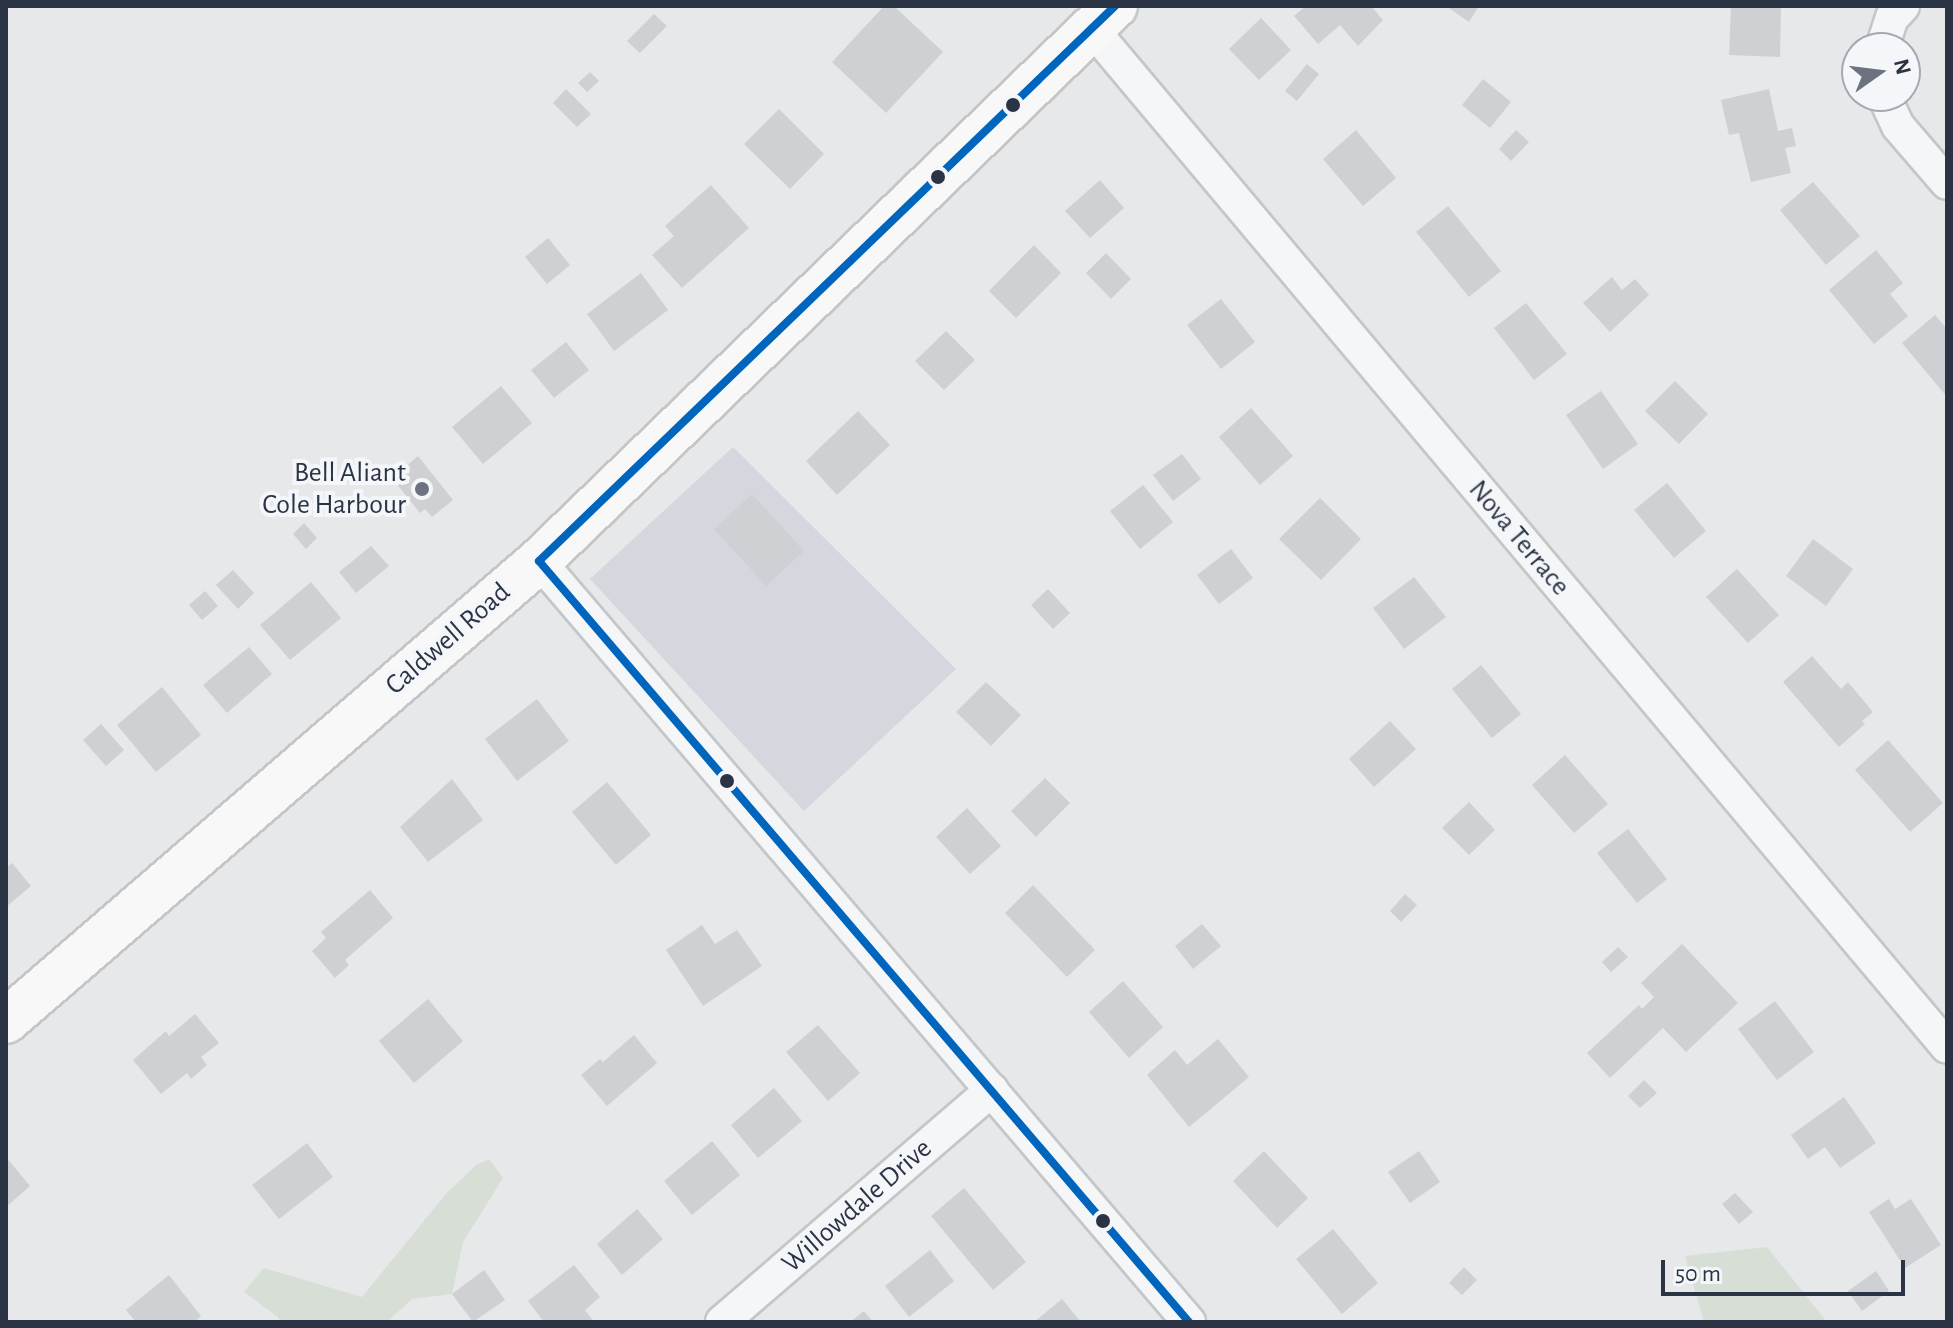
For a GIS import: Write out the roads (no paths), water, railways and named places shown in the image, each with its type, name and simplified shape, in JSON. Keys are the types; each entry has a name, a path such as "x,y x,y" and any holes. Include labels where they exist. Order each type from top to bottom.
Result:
{"street":[{"path":"1887,32 1892,18 1903,6"},
{"name":"Caldwell Road","path":"6,1021 539,561 1103,17"},
{"name":"Nova Terrace","path":"1103,17 1947,1047"},
{"path":"1891,112 1898,126 1947,183"},
{"path":"539,561 1189,1322"},
{"name":"Willowdale Drive","path":"722,1322 992,1090"}],"place":[{"name":"Bell Aliant Cole Harbour","path":"422,489"}]}
